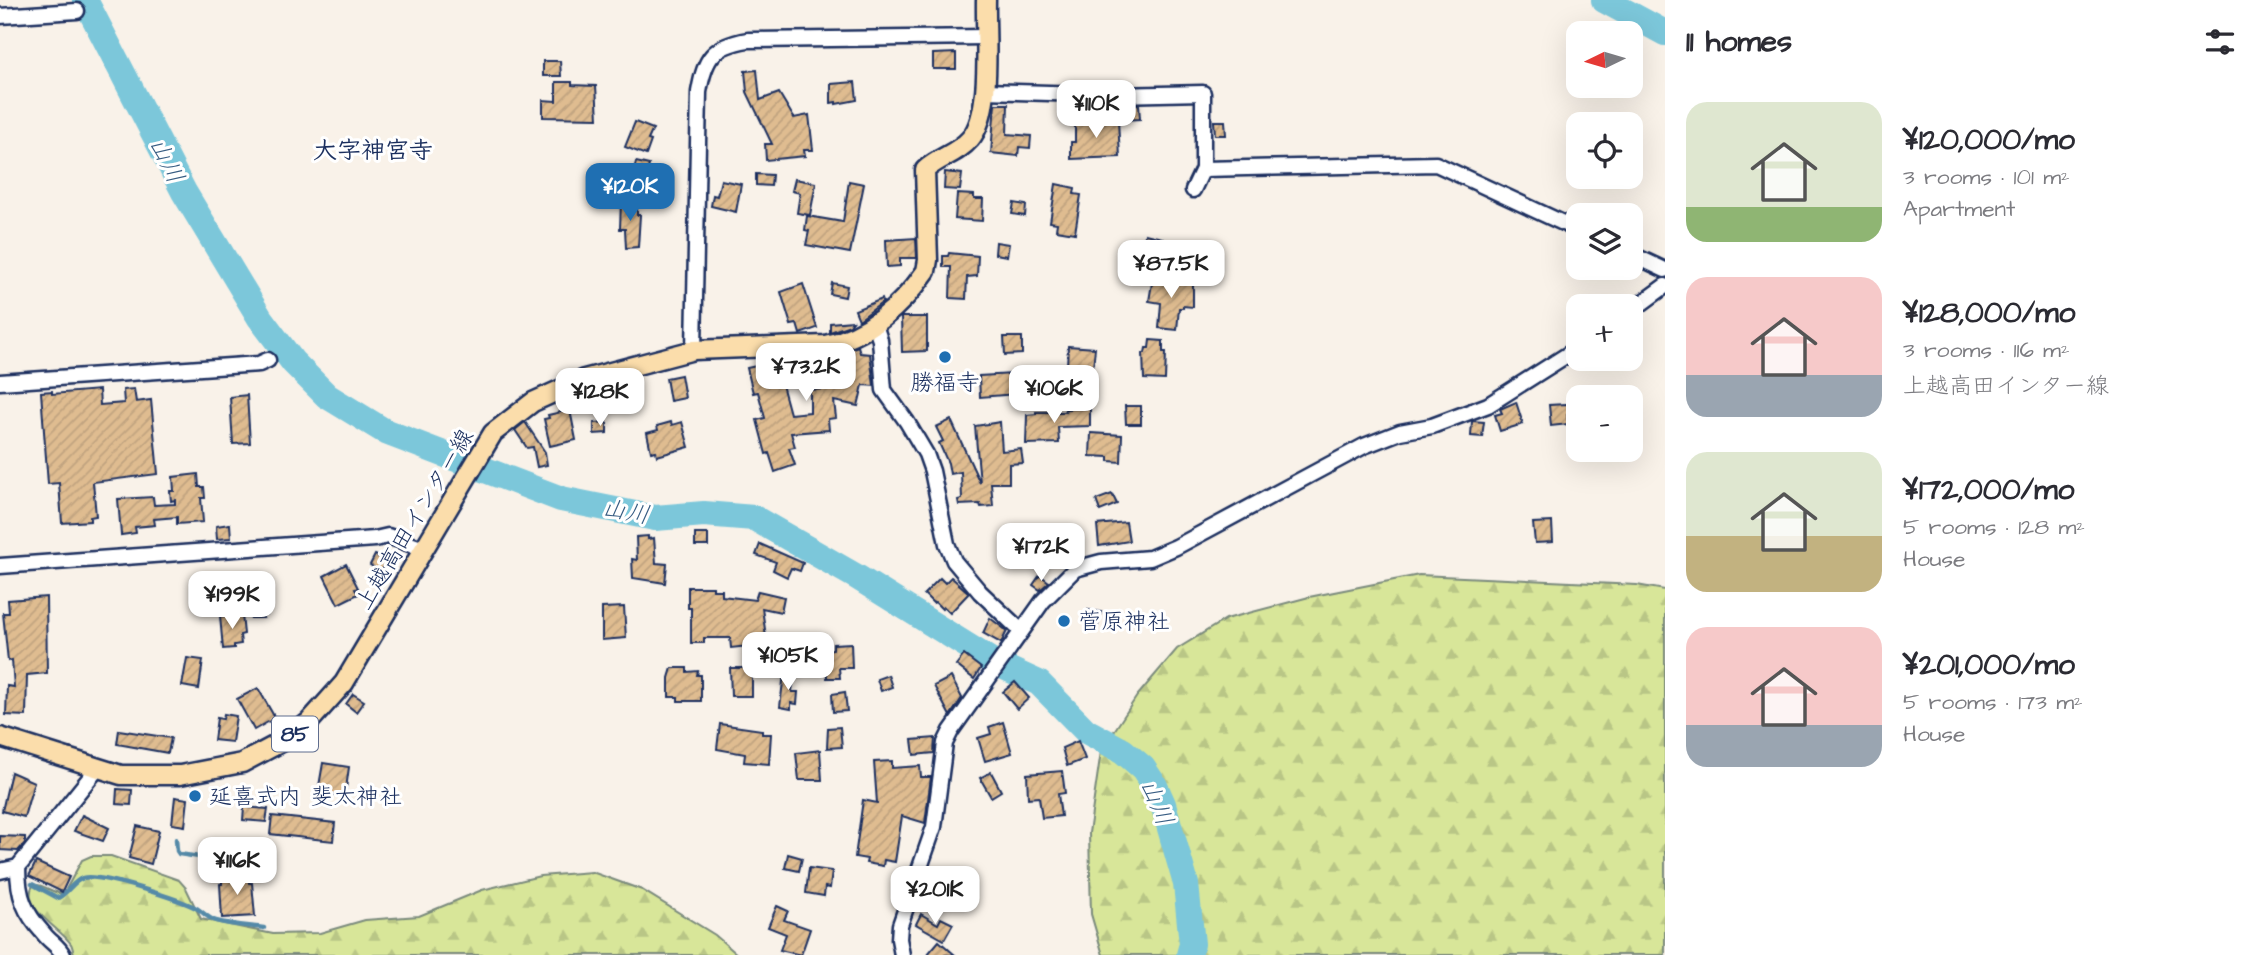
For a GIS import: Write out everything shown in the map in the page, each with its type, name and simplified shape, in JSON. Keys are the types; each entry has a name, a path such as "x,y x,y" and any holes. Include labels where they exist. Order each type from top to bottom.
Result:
{"main road":[{"name":"上越高田インター線","path":"0,737 121,775 180,775 242,763 289,738 309,722 344,683 493,433 533,402 584,379 694,350 825,345 842,342 876,325 926,271 928,260 925,170 957,151 976,131 985,91 986,0"}],"street":[{"path":"0,16 77,11"},
{"path":"694,350 699,92 703,69 712,55 729,43 748,40 985,37"},
{"path":"985,91 1116,95 1203,93 1203,169 1193,190"},
{"path":"1203,169 1436,164 1566,224"},
{"path":"1643,260 1665,270"},
{"path":"1643,302 1665,286"},
{"path":"876,325 880,340 884,390 926,454 947,544 954,561 980,592 1020,630"},
{"path":"902,955 900,925 934,827 945,743 1020,630 1042,601 1074,569 1101,562 1150,558 1176,547 1364,446 1400,432 1432,426 1488,405 1566,356"},
{"path":"0,383 259,364 268,360"},
{"path":"0,566 388,536 424,549"},
{"path":"0,871 18,867 97,769"},
{"path":"18,867 18,889 26,909 44,935 62,950 63,955"}],"green space":[{"path":"1419,575 1637,585 1665,590 1665,955 1103,955 1091,914 1089,833 1101,751 1137,696 1177,649 1226,619 1309,597"},
{"path":"91,856 111,856 179,880 186,888 201,919 273,934 320,933 365,920 419,916 482,890 540,876 592,872 642,890 715,935 738,955 74,955 66,938 37,910 30,894 33,885 64,893 82,860"}],"building":[{"path":"956,53 956,69 933,69 933,54"},
{"path":"543,61 560,61 561,76 543,76"},
{"path":"757,70 760,100 779,93 794,118 809,115 813,150 804,150 805,156 766,160 765,144 772,144 747,92 745,71"},
{"path":"556,82 596,86 598,118 543,117 543,100 556,101"},
{"path":"855,82 857,100 831,103 831,84"},
{"path":"995,104 1008,104 1007,134 1031,136 1030,148 1019,147 1018,156 991,153"},
{"path":"1139,105 1140,119 1121,120 1120,106"},
{"path":"1118,120 1120,157 1071,159 1075,123"},
{"path":"1214,121 1225,121 1226,135 1215,135"},
{"path":"635,122 653,129 646,155 625,147"},
{"path":"636,162 649,165 644,185 631,182"},
{"path":"945,172 962,174 960,190 944,189"},
{"path":"756,174 772,175 771,186 756,185"},
{"path":"795,179 816,183 810,215 797,213 800,193 792,191"},
{"path":"721,180 741,184 736,212 711,206"},
{"path":"849,181 864,184 850,253 806,245 809,231 805,230 807,216 843,222"},
{"path":"1056,184 1075,188 1074,194 1081,195 1075,233 1056,230 1057,223 1050,222"},
{"path":"957,194 974,195 974,199 983,199 982,221 955,219"},
{"path":"621,201 637,202 637,215 640,215 638,247 626,248 625,229 620,229"},
{"path":"1014,203 1026,205 1025,216 1012,214"},
{"path":"1145,234 1162,238 1155,262 1139,258"},
{"path":"916,238 917,258 900,258 900,266 887,267 886,240"},
{"path":"996,242 1009,244 1007,256 995,254"},
{"path":"949,253 978,256 977,276 967,277 966,299 950,298 951,267 943,267 943,256 948,256"},
{"path":"1153,277 1193,282 1193,307 1179,308 1177,330 1159,328 1161,303 1149,301"},
{"path":"832,283 847,286 845,297 830,294"},
{"path":"803,284 817,328 800,334 797,324 791,325 781,292"},
{"path":"882,299 883,302 859,320 855,310"},
{"path":"901,317 927,317 927,351 902,352"},
{"path":"853,321 850,325 830,332 830,323"},
{"path":"1004,337 1022,337 1022,354 1005,355"},
{"path":"1150,340 1163,341 1163,352 1166,352 1165,380 1144,379 1143,353 1149,348"},
{"path":"858,346 860,353 870,354 874,386 863,385 858,406 834,401 836,418 828,419 829,430 791,433 795,447 789,448 795,465 775,472 769,453 766,454 757,420 765,418 758,392 753,393 747,368 761,365 762,369 779,365 785,380 781,381 790,414 810,412 810,390 824,389 826,364 851,366 848,350"},
{"path":"1068,346 1095,348 1093,368 1067,366"},
{"path":"1013,374 1016,394 980,397 979,376"},
{"path":"681,375 685,398 670,401 666,378"},
{"path":"609,385 610,403 596,405 595,398 579,399 579,394"},
{"path":"134,389 136,402 151,400 158,474 93,482 96,516 90,517 90,521 62,523 59,483 48,484 41,392 52,391 52,394 99,390 100,405 124,403 123,390"},
{"path":"247,395 250,443 233,444 230,397"},
{"path":"1516,402 1523,424 1500,431 1495,415 1502,413 1500,409"},
{"path":"1566,404 1566,424 1551,426 1549,405"},
{"path":"1125,406 1141,406 1141,424 1126,424"},
{"path":"1090,408 1090,426 1058,427 1059,443 1026,444 1027,415"},
{"path":"570,410 576,440 550,446 544,419 549,418 548,415"},
{"path":"951,420 980,483 975,426 1000,422 1002,451 1021,449 1023,463 1009,464 1009,483 991,483 993,506 959,505 958,500 962,499 961,472 950,474 939,443 943,441 936,427"},
{"path":"1472,421 1484,422 1482,437 1471,436"},
{"path":"525,422 545,452 547,465 537,467 533,447 527,448 515,430"},
{"path":"607,422 607,433 594,434 594,423"},
{"path":"671,422 672,425 682,422 689,447 657,456 656,451 651,452 647,433 658,430 657,426"},
{"path":"1091,433 1122,435 1121,462 1109,461 1109,457 1090,456"},
{"path":"198,474 199,487 204,487 205,498 201,498 203,522 177,524 177,517 154,519 155,525 135,527 136,533 121,535 118,499 153,497 154,505 175,504 175,500 171,501 170,491 174,491 173,477"},
{"path":"1112,494 1117,504 1100,511 1096,500"},
{"path":"1126,522 1129,541 1099,546 1097,525"},
{"path":"1552,522 1553,542 1535,543 1533,523"},
{"path":"230,524 231,538 217,539 216,526"},
{"path":"695,534 708,534 708,546 695,546"},
{"path":"648,536 648,539 654,538 656,563 667,564 665,583 633,578 632,559 637,560 636,537"},
{"path":"760,544 803,563 800,571 791,568 787,577 773,570 776,562 756,555"},
{"path":"375,555 387,561 381,572 370,565"},
{"path":"346,564 358,588 355,589 358,594 338,604 324,576"},
{"path":"1040,575 1049,582 1040,590 1033,585"},
{"path":"951,577 969,593 950,613 924,594 940,578 945,583"},
{"path":"688,587 713,587 713,590 722,590 722,596 755,600 758,591 784,597 781,612 762,608 767,644 731,648 730,638 704,638 704,643 691,643"},
{"path":"46,597 47,673 27,675 26,716 6,715 7,686 14,687 12,660 8,661 3,613 9,613 8,600"},
{"path":"250,598 267,598 267,615 262,615 263,618 250,618"},
{"path":"624,607 626,638 602,640 602,608"},
{"path":"1088,610 1101,612 1098,625 1086,623"},
{"path":"242,615 244,634 240,635 241,644 223,649 220,616"},
{"path":"990,618 1007,631 1001,643 983,633"},
{"path":"851,643 852,668 839,668 840,678 827,678 826,650 833,649 833,644"},
{"path":"964,655 981,668 974,679 956,665"},
{"path":"187,658 203,660 199,689 182,686"},
{"path":"672,668 687,668 687,672 698,671 697,675 701,675 701,701 678,701 678,697 669,697"},
{"path":"730,668 752,668 752,696 731,696"},
{"path":"784,673 794,674 792,692 798,692 797,704 791,703 791,709 780,707"},
{"path":"888,675 892,687 881,691 877,679"},
{"path":"951,677 962,698 950,716 934,686"},
{"path":"1015,682 1029,698 1017,709 1003,692"},
{"path":"258,688 275,718 254,730 237,699"},
{"path":"845,692 847,711 833,712 832,694"},
{"path":"353,694 364,701 356,712 346,704"},
{"path":"224,714 236,716 232,742 214,740 217,718 223,719"},
{"path":"1003,722 1012,753 985,761 978,738 991,734 989,727"},
{"path":"720,724 762,730 762,734 771,734 769,764 744,762 745,754 717,749"},
{"path":"840,727 842,747 827,748 828,728"},
{"path":"119,730 171,738 168,753 117,744"},
{"path":"935,738 934,753 914,755 912,740"},
{"path":"1078,741 1085,759 1067,766 1062,748"},
{"path":"820,750 822,780 799,780 796,753"},
{"path":"892,761 892,768 920,766 921,777 931,777 925,823 902,816 895,862 884,860 883,866 866,863 867,859 855,857 863,800 877,803 874,762"},
{"path":"323,763 349,767 345,796 318,792"},
{"path":"1062,771 1065,793 1058,794 1061,816 1042,818 1039,797 1028,798 1027,774"},
{"path":"11,772 34,782 24,817 2,811"},
{"path":"991,772 1001,791 991,797 980,778"},
{"path":"117,789 132,790 131,805 116,804"},
{"path":"175,797 188,799 185,826 172,824"},
{"path":"244,807 268,809 266,822 243,820"},
{"path":"82,815 109,828 103,841 74,831"},
{"path":"272,816 335,823 333,841 270,834"},
{"path":"137,826 159,831 151,864 129,858"},
{"path":"0,836 25,837 25,843 18,851 0,850"},
{"path":"788,854 802,858 799,871 785,868"},
{"path":"36,862 69,877 62,892 29,876"},
{"path":"809,868 832,871 830,888 825,887 824,896 806,893"},
{"path":"248,872 249,883 252,883 255,916 222,918 222,878 234,877 233,873"},
{"path":"777,906 788,911 784,920 810,929 801,955 780,950 786,934 768,927"},
{"path":"921,914 938,924 941,918 953,924 944,940 916,924"},
{"path":"939,941 955,955 927,955"}],"waterway":[{"name":"山川","path":"85,0 184,192 260,318 293,362 327,396 386,432 561,499 655,518 704,514 754,518 857,577 995,663 1039,683 1086,731 1123,751 1143,768 1155,786 1163,804 1186,884 1192,944 1189,955"},
{"path":"1604,0 1665,33"},
{"path":"176,839 179,854 206,858 209,865"},
{"path":"206,858 218,858"},
{"path":"32,884 58,898 83,878 105,879 176,900 198,909 216,921 264,928"}],"place":[{"name":"勝福寺","path":"945,357"},
{"name":"菅原神社","path":"1064,621"},
{"name":"延喜式内 斐太神社","path":"195,796"}],"district":[{"name":"大字神宮寺","path":"373,150"}]}
